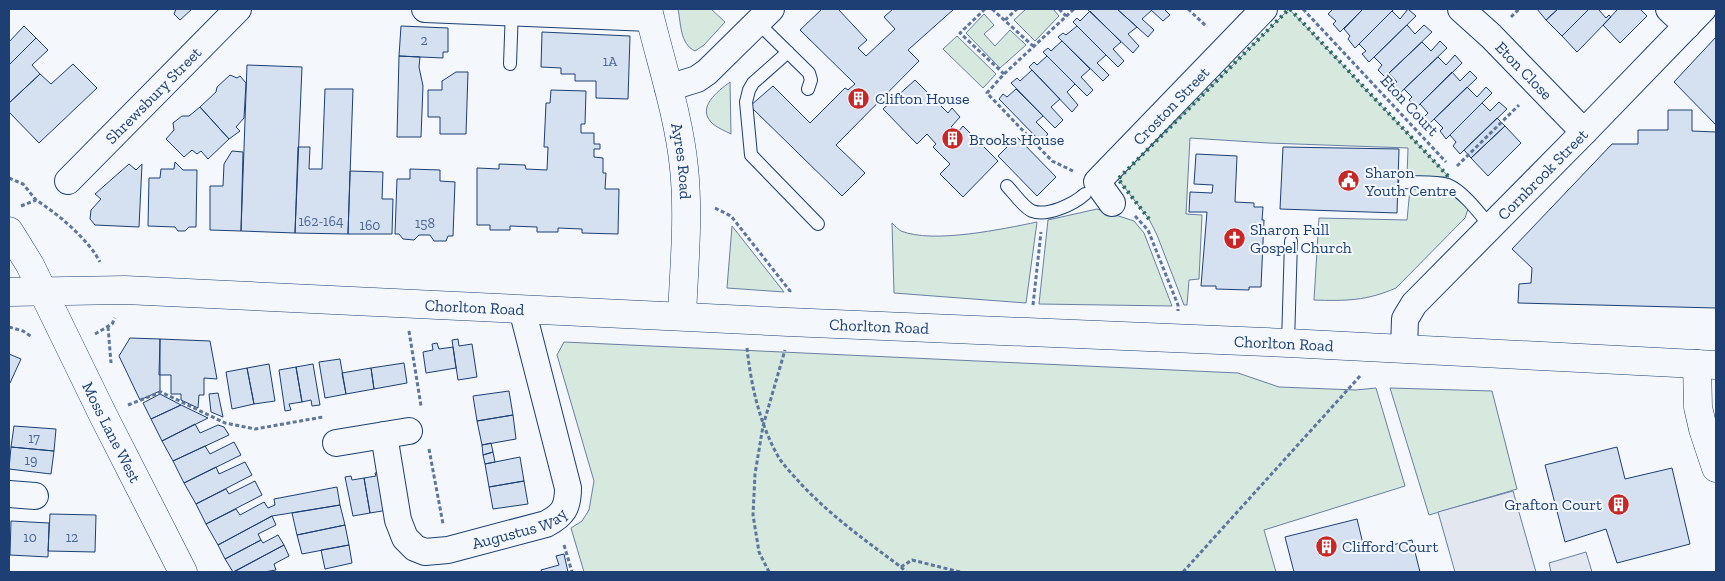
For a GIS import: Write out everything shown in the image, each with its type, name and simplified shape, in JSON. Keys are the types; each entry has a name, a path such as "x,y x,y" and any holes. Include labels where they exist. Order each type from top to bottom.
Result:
{"main road":[{"name":"Ayres Road","path":"649,13 668,88 684,166 686,193 682,316"},
{"name":"Moss Lane West","path":"9,231 30,266 183,572"},
{"name":"Chorlton Road","path":"9,292 124,290 1707,364"},
{"path":"1707,364 1698,407 1716,468"}],"street":[{"name":"Shrewsbury Street","path":"68,181 238,9"},
{"path":"425,9 649,13"},
{"name":"Croston Street","path":"1091,188 1264,9"},
{"name":"Eton Close","path":"1461,9 1584,132"},
{"name":"Cornbrook Street","path":"1404,349 1406,319 1414,304 1584,132 1686,14"},
{"path":"668,88 697,79 707,72 764,15"},
{"path":"1091,188 1112,203"},
{"name":"Augustus Way","path":"384,435 398,520 405,538 414,548 425,552 448,550 546,524 557,518 567,505 568,488 522,309"},
{"path":"336,443 409,431"},
{"path":"9,494 35,496"}],"lane":[{"path":"510,64 512,10"},
{"path":"764,15 788,52 809,73 808,89"},
{"path":"788,52 753,83 749,90 746,111 751,155 818,224"},
{"path":"1404,182 1450,186 1490,226"},
{"path":"1007,186 1030,210 1038,212 1060,208 1076,202 1091,188"},
{"path":"1288,343 1291,241"}],"path":[{"path":"986,9 960,33 1004,74"},
{"path":"992,9 1034,46"},
{"path":"1005,20 1017,9"},
{"path":"1059,9 1066,16"},
{"path":"1074,9 1004,74 987,93 1052,162 1091,188"},
{"name":"Eton Court","path":"1303,9 1447,163"},
{"path":"1454,170 1539,85"},
{"path":"9,178 23,184 36,200"},
{"path":"686,193 731,216 790,291 785,356 763,426 755,474 753,515 759,552 769,572"},
{"path":"1112,203 1135,216 1148,230 1178,305 1178,339"},
{"path":"1031,333 1043,212"},
{"path":"744,320 754,390 763,426 780,459 816,499 840,522 902,567 906,572"},
{"path":"1183,572 1362,374 1369,348"},
{"path":"103,415 161,392 225,423 254,429"},
{"path":"902,567 912,560 960,572"}],"shaded area":[{"path":"678,9 711,9 725,22 704,45 695,51 686,44"},
{"path":"1026,9 1053,9 1059,16 1035,41 1014,20"},
{"path":"1289,9 1449,177 1407,177 1408,148 1190,138 1186,214 1202,215 1199,279 1189,280 1187,305 1184,305 1149,219 1118,179"},
{"path":"984,14 994,25 984,34 995,46 1010,30 1026,45 1000,68 966,33"},
{"path":"957,36 996,74 983,88 943,49"},
{"path":"730,82 731,134 713,124 706,112 710,100"},
{"path":"1410,189 1443,190 1450,193 1468,209 1465,218 1396,288 1365,298 1314,300 1319,218 1407,220"},
{"path":"1097,209 1134,221 1144,233 1172,306 1039,304 1048,220"},
{"path":"1037,222 1026,303 894,293 892,223 901,231 915,235 949,236"},
{"path":"732,226 784,292 727,288"},
{"path":"564,342 1238,373 1279,387 1356,390 1376,388 1405,486 1264,530 1276,572 584,572 571,528 582,521 589,510 594,481 557,355"},
{"path":"1390,388 1492,391 1517,489 1429,515"},
{"path":"1513,491 1536,572 1455,572 1438,512"},
{"path":"1586,552 1592,572 1551,572 1549,563"}],"building":[{"path":"176,9 192,9 180,20 174,14"},
{"name":"Clifton House","path":"822,9 838,9 867,40 858,48 866,56 895,29 884,17 893,9 954,9 908,50 919,61 836,145 865,173 842,196 750,106 773,86 810,123 845,88 848,90 855,84 800,30"},
{"path":"1087,9 1117,9 1137,27 1128,34 1139,46 1133,53"},
{"path":"1117,9 1152,10 1142,19 1154,30 1148,37"},
{"path":"1150,9 1164,9 1170,15 1163,21"},
{"path":"1333,9 1363,9 1340,32 1333,24 1336,21 1328,14"},
{"path":"1363,9 1394,9 1355,48 1348,39 1350,36 1344,29"},
{"path":"1408,9 1416,16 1369,62 1362,54 1366,51 1359,44 1392,11 1400,19"},
{"path":"1537,9 1558,9 1546,20"},
{"path":"1558,9 1589,9 1562,36 1546,20"},
{"path":"1589,9 1598,9 1606,18 1609,15 1611,17 1577,52 1562,36"},
{"path":"1618,9 1640,9 1647,16 1620,43 1603,25"},
{"path":"1090,11 1121,42 1113,49 1124,61 1118,67 1073,22 1077,18 1080,21"},
{"path":"1407,25 1415,34 1424,25 1432,32 1385,77 1378,70 1382,65 1374,57"},
{"path":"24,26 36,38 9,65 9,42"},
{"path":"401,26 448,28 448,52 443,52 443,58 399,56"},
{"path":"1077,26 1106,55 1097,63 1109,75 1103,81 1058,37 1063,33 1066,35"},
{"path":"542,32 630,36 628,99 596,98 596,81 575,81 575,74 561,74 561,68 541,67"},
{"path":"1716,37 1716,125 1674,82"},
{"path":"36,38 48,50 32,65 40,74 9,103 9,65"},
{"path":"1062,41 1090,69 1081,77 1093,90 1087,96 1043,52 1048,48 1051,51"},
{"path":"1440,41 1447,48 1400,93 1394,85 1397,82 1389,73 1422,42 1431,51"},
{"path":"1455,55 1462,63 1416,108 1409,100 1412,97 1404,89 1438,57 1446,65"},
{"path":"399,56 420,57 419,67 423,86 421,137 397,137"},
{"path":"1047,56 1075,84 1067,92 1078,105 1072,112 1029,67 1034,62 1037,65"},
{"path":"73,64 97,88 39,143 9,112 9,103 40,74 51,84"},
{"path":"247,65 302,67 295,233 241,231"},
{"path":"1032,70 1060,99 1051,107 1063,120 1055,128 1011,83 1017,78 1020,81"},
{"path":"1470,71 1477,78 1430,123 1424,117 1428,113 1420,104 1452,72 1460,81"},
{"path":"456,72 468,72 466,134 440,134 440,117 428,117 428,90 442,90 442,81"},
{"path":"230,75 237,78 240,76 246,83 244,118 236,127 240,131 229,139 200,107"},
{"name":"Brooks House","path":"915,80 948,113 952,108 960,117 951,127 957,133 963,126 998,161 963,197 940,174 950,164 933,147 936,144 927,134 917,144 883,109"},
{"path":"1467,87 1477,97 1486,87 1492,93 1446,139 1440,131 1443,128 1434,119"},
{"path":"325,89 353,89 348,234 295,233 298,147 310,147 309,169 322,169"},
{"path":"1016,89 1043,116 1036,122 1048,134 1041,142 999,99 1003,94 1007,97"},
{"path":"551,90 586,91 585,124 581,124 581,133 594,133 594,144 600,144 600,149 594,149 594,157 603,158 603,173 606,173 605,189 619,189 618,234 582,233 582,229 558,228 558,232 537,232 537,227 510,226 510,230 490,230 490,225 477,225 477,168 499,169 499,164 525,165 526,169 547,170 548,147 544,147 546,103 550,103"},
{"path":"1499,102 1507,109 1460,154 1453,146 1456,142 1450,135 1482,103 1490,111"},
{"path":"200,107 229,139 208,159 201,151 197,154 192,150 184,157 166,139 174,130 173,123 182,116 189,116"},
{"path":"1668,110 1692,110 1692,131 1716,132 1716,308 1518,303 1519,284 1531,283 1532,268 1512,249 1612,144 1638,144 1638,130 1668,130"},
{"path":"1497,118 1505,126 1471,158 1464,150"},
{"path":"1505,126 1521,143 1488,176 1471,158"},
{"path":"1017,137 1056,177 1037,196 998,156"},
{"path":"1283,147 1399,149 1397,213 1280,209"},
{"path":"232,151 243,152 241,231 210,230 210,186 223,186 224,164"},
{"name":"Sharon Full Gospel Church","path":"1196,154 1237,156 1235,202 1254,203 1254,207 1263,207 1261,287 1249,287 1249,290 1216,289 1216,286 1201,286 1207,212 1189,212 1190,192 1212,193 1213,185 1194,184"},
{"path":"175,162 183,170 197,170 196,227 189,227 185,231 178,231 175,227 148,226 149,178 160,178 161,169 174,169"},
{"path":"129,164 136,170 142,164 139,227 95,225 90,219 91,210 101,199 95,194"},
{"path":"410,169 440,170 440,181 455,182 453,236 448,236 446,241 434,241 430,235 419,235 414,240 403,239 399,234 395,234 397,179 410,179"},
{"path":"350,171 383,172 382,199 393,199 392,234 348,234"},
{"path":"130,338 160,339 160,391 140,400 119,356"},
{"path":"160,339 210,341 217,379 204,378 204,395 199,395 198,408 181,400 181,394 171,394 171,375 159,375"},
{"path":"458,339 459,346 472,344 477,377 458,380 452,340"},
{"path":"437,343 439,349 453,347 456,368 426,373 423,352 433,350 432,344"},
{"path":"9,354 21,359 10,383 9,383"},
{"path":"340,359 346,394 325,398 319,362"},
{"path":"404,363 407,383 374,389 371,368"},
{"path":"269,364 275,401 254,404 247,368"},
{"path":"313,364 320,405 312,406 311,400 302,402 296,367"},
{"path":"296,367 302,402 289,404 291,410 285,411 279,370"},
{"path":"247,368 254,404 232,409 226,372"},
{"path":"371,368 374,389 346,394 342,373"},
{"path":"509,391 513,415 477,421 473,396"},
{"path":"218,393 223,417 211,412 209,394"},
{"path":"160,394 181,405 151,419 143,403"},
{"path":"181,405 208,418 162,441 151,419"},
{"path":"513,415 516,439 482,445 477,421"},
{"path":"195,424 200,433 218,425 224,427 229,435 173,461 162,441"},
{"path":"14,426 56,429 54,451 11,447"},
{"path":"234,442 241,455 184,483 173,461 205,446 210,454"},
{"path":"491,443 493,452 483,455 482,445"},
{"path":"11,447 54,451 51,474 9,469"},
{"name":"Grafton Court","path":"1617,447 1625,479 1672,468 1690,544 1617,563 1606,529 1565,542 1545,465"},
{"path":"493,452 495,462 485,464 483,455"},
{"path":"520,457 524,481 489,487 485,464"},
{"path":"245,462 252,475 196,504 184,483 216,467 219,474"},
{"path":"381,472 388,510 370,513 364,478 376,476 375,473"},
{"path":"351,476 352,480 364,478 370,513 353,516 345,477"},
{"path":"255,481 262,495 206,524 196,504 226,489 229,494"},
{"path":"524,481 528,504 493,509 489,487"},
{"path":"337,487 340,505 272,516 218,545 206,524 236,509 240,515 264,502 268,508 275,505 274,499"},
{"path":"340,505 345,525 297,535 292,513"},
{"path":"50,514 96,515 95,552 48,551"},
{"path":"272,516 276,525 258,534 261,540 225,559 218,545"},
{"name":"Clifford Court","path":"1357,519 1365,552 1412,540 1420,572 1294,572 1285,537"},
{"path":"11,521 49,523 48,557 10,555"},
{"path":"345,525 349,545 302,554 297,535"},
{"path":"278,535 284,545 233,572 225,559 261,540 263,543"},
{"path":"284,545 289,556 274,564 276,570 234,572"},
{"path":"349,545 352,563 325,569 321,550"},
{"path":"564,554 568,572 542,572 541,570 559,565 556,556"}],"hedge":[{"path":"1149,219 1118,179 1289,9"},
{"path":"1290,9 1449,177"}],"place":[{"name":"Clifton House","path":"859,98"},
{"name":"Brooks House","path":"953,139"},
{"name":"Sharon Youth Centre","path":"1349,181"},
{"name":"Sharon Full Gospel Church","path":"1234,238"},
{"name":"Grafton Court","path":"1618,504"},
{"name":"Clifford Court","path":"1326,546"}]}
